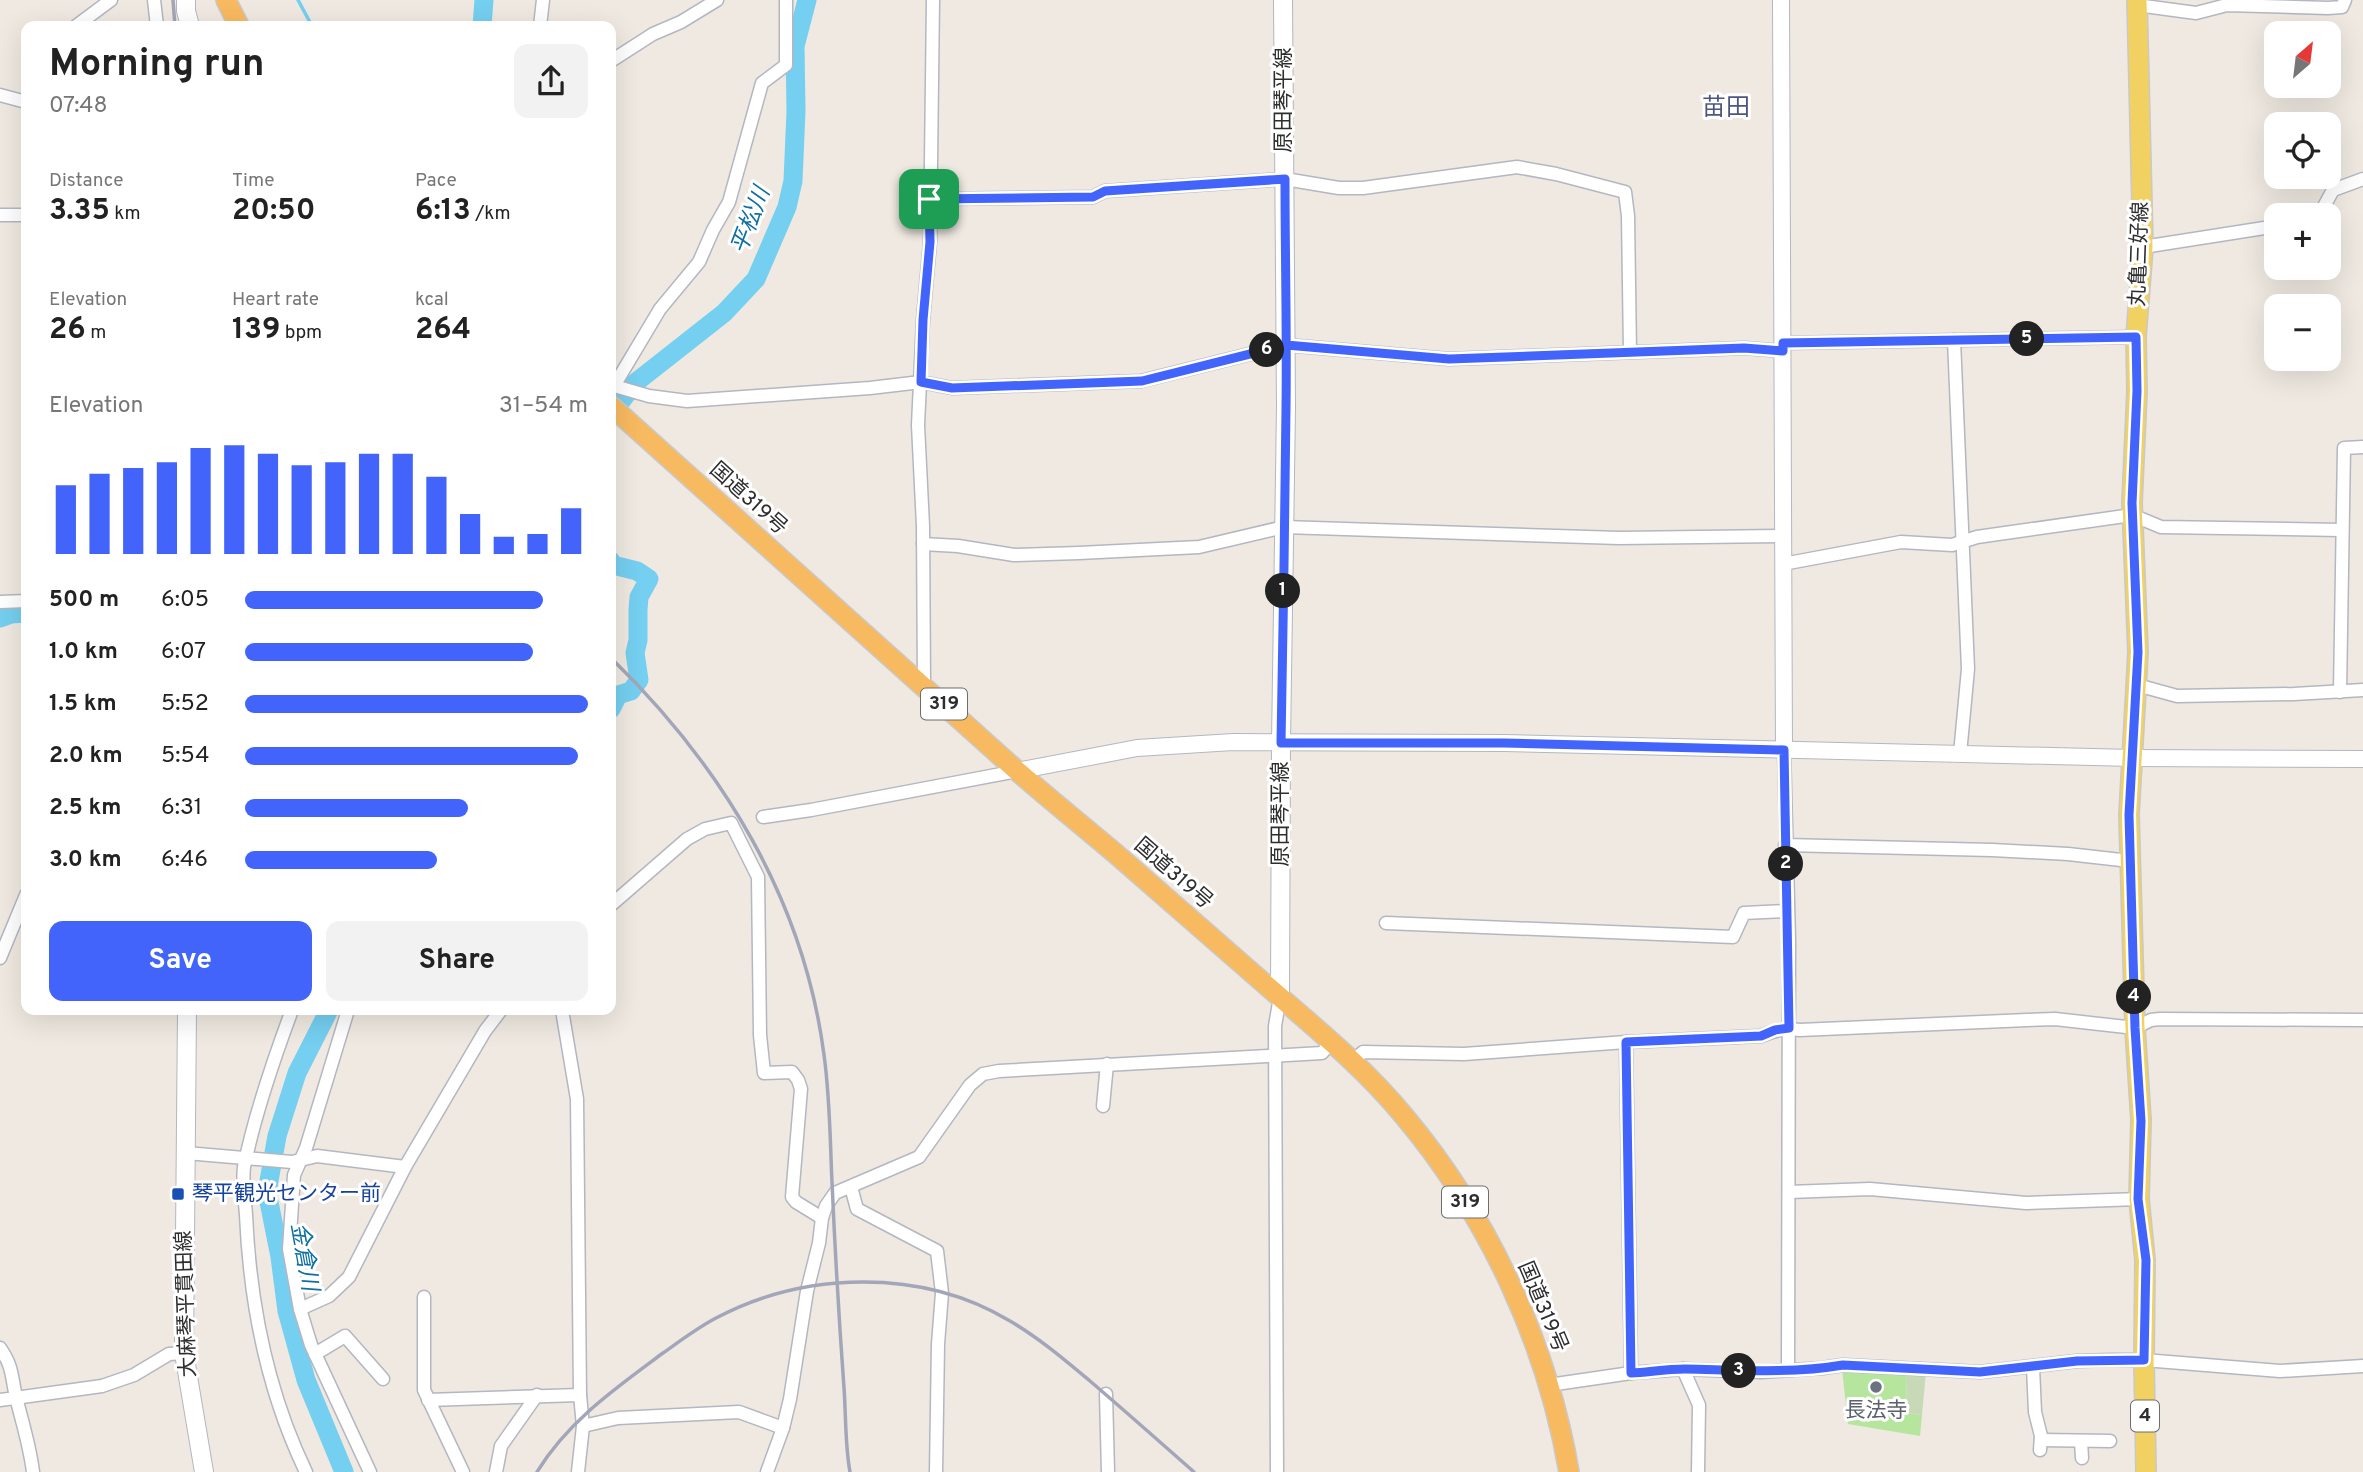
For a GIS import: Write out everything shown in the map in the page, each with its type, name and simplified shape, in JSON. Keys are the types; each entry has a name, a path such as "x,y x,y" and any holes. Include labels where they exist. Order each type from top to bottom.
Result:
{"highway":[{"path":"226,0 236,21"},
{"name":"国道319号","path":"616,411 1017,771 1331,1042 1383,1092 1437,1159 1473,1214 1501,1267 1531,1333 1549,1385 1569,1472"}],"main road":[{"path":"186,0 189,21"},
{"name":"原田琴平線","path":"1280,997 1286,345 1283,0"},
{"name":"丸亀三好線","path":"2137,3 2143,247 2136,337 2137,391 2132,514 2138,652 2129,815 2135,1028 2141,1121 2138,1199 2146,1260 2146,1472"},
{"name":"大麻琴平貫田線","path":"187,1015 184,1353 204,1472"}],"street":[{"path":"83,21 111,0"},
{"path":"154,0 156,21"},
{"path":"541,21 543,0"},
{"path":"616,58 653,34 681,22 717,0"},
{"path":"616,381 660,309 699,262 729,202 762,83 786,65 786,0"},
{"path":"924,686 923,544 918,425 930,242 933,0"},
{"path":"1781,0 1784,750 1789,1028 1788,1370"},
{"path":"2137,3 2196,13 2228,5 2342,7 2345,0"},
{"path":"0,95 21,101"},
{"path":"929,199 1093,197 1105,191 1285,179 1339,188 1363,188 1517,167 1556,174 1625,192 1628,216 1630,352"},
{"path":"2326,203 2333,190 2363,179"},
{"path":"0,215 21,215"},
{"path":"2143,247 2264,228"},
{"path":"616,387 649,396 687,401 921,382 952,388 1142,381 1286,345 1449,359 1954,340 2136,337"},
{"path":"1954,340 1968,669 1960,754"},
{"path":"2340,692 2344,448 2363,447"},
{"path":"1783,564 1902,542 1952,545 1977,537 2132,514 2161,527 2342,530"},
{"path":"923,544 958,546 1014,555 1199,547 1284,527 1619,538 1783,536"},
{"path":"0,602 21,601"},
{"path":"2137,685 2177,696 2363,690"},
{"path":"763,817 1137,748 1233,741 1504,743 2133,758 2363,759"},
{"path":"616,901 687,839 705,829 731,823 758,877 760,1035 764,1073 792,1072 801,1089 792,1197 822,1218"},
{"path":"1785,845 1992,850 2130,861"},
{"path":"0,958 21,907"},
{"path":"1386,923 1733,937 1744,913 1787,911"},
{"path":"1277,1472 1275,1026 1280,997"},
{"path":"290,1015 262,1094 244,1170 247,1250 261,1348 287,1432 306,1472"},
{"path":"346,1015 306,1148 296,1162 289,1249 300,1308 315,1354 370,1472"},
{"path":"300,1308 328,1296 349,1277 405,1167 485,1031 497,1015"},
{"path":"563,1015 577,1099 580,1395 583,1426 578,1472"},
{"path":"1352,1062 1363,1052 1464,1054 1626,1042 1761,1036 1789,1028 1800,1030 2036,1020 2135,1028 2151,1020 2160,1019 2363,1020"},
{"path":"767,1472 790,1399 807,1291 826,1206 835,1193 919,1157 970,1085 983,1074 1107,1063 1322,1053 1331,1042"},
{"path":"1626,1042 1631,1373"},
{"path":"1103,1105 1107,1063"},
{"path":"186,1153 296,1162 317,1156 405,1167"},
{"path":"851,1187 857,1209 937,1251 942,1293 938,1344 936,1472"},
{"path":"1788,1192 1870,1189 2026,1203 2138,1199"},
{"path":"424,1297 424,1390 463,1472"},
{"path":"315,1354 345,1336 383,1379"},
{"path":"0,1348 10,1362 16,1398 30,1444 33,1472"},
{"path":"0,1400 102,1386 134,1375 169,1354 184,1353"},
{"path":"1549,1385 1631,1373 1683,1369 1761,1372 1843,1365 1980,1372 2077,1361 2144,1360 2280,1371 2363,1366"},
{"path":"2033,1367 2029,1406 2040,1445 2110,1441"},
{"path":"1683,1369 1699,1405 1698,1472"},
{"path":"1106,1394 1108,1472"},
{"path":"496,1472 501,1446 537,1395"},
{"path":"428,1399 580,1395"},
{"path":"583,1426 618,1418 739,1412 783,1428"},
{"path":"2081,1441 2082,1458"}],"green space":[{"path":"1842,1369 1906,1371 1907,1413 1922,1415 1920,1436 1848,1424"},
{"path":"1906,1371 1926,1372 1922,1415 1907,1413"}],"waterway":[{"path":"298,0 309,21"},
{"name":"金倉川","path":"482,21 484,0"},
{"name":"平松川","path":"622,400 635,383 724,313 756,279 787,207 793,181 795,46 807,0"},
{"name":"平松川","path":"616,566 637,571 649,579 639,597 635,653 639,680 631,691 618,695 616,699"},
{"path":"0,618 21,613"},
{"name":"金倉川","path":"326,1015 297,1073 277,1136 267,1192 287,1311 306,1380 344,1472"}],"railway":[{"path":"173,0 175,21"},
{"path":"616,663 688,744 722,790 752,839 777,890 798,943 814,998 829,1103 834,1234 850,1472"},
{"path":"537,1472 563,1437 594,1406 709,1322 751,1302 787,1291 825,1284 863,1282 902,1284 939,1292 976,1304 1010,1321 1071,1365 1194,1472"}],"place":[{"name":"琴平観光センター前","path":"178,1194"},
{"name":"長法寺","path":"1876,1387"}],"district":[{"name":"苗田","path":"1726,109"}],"route":[{"path":"929,199 930,242 921,382 952,388 1142,381 1286,345 1449,359 1744,348 1783,351 1783,343 2136,337 2137,391 2132,503 2138,652 2129,815 2135,1028 2141,1121 2138,1199 2146,1260 2144,1360 2077,1361 1980,1372 1843,1365 1761,1372 1683,1369 1631,1373 1626,1042 1761,1036 1789,1028 1784,750 1504,743 1281,743 1286,407 1286,345 1285,262 1285,179 1105,191 1093,197 929,199"}]}
